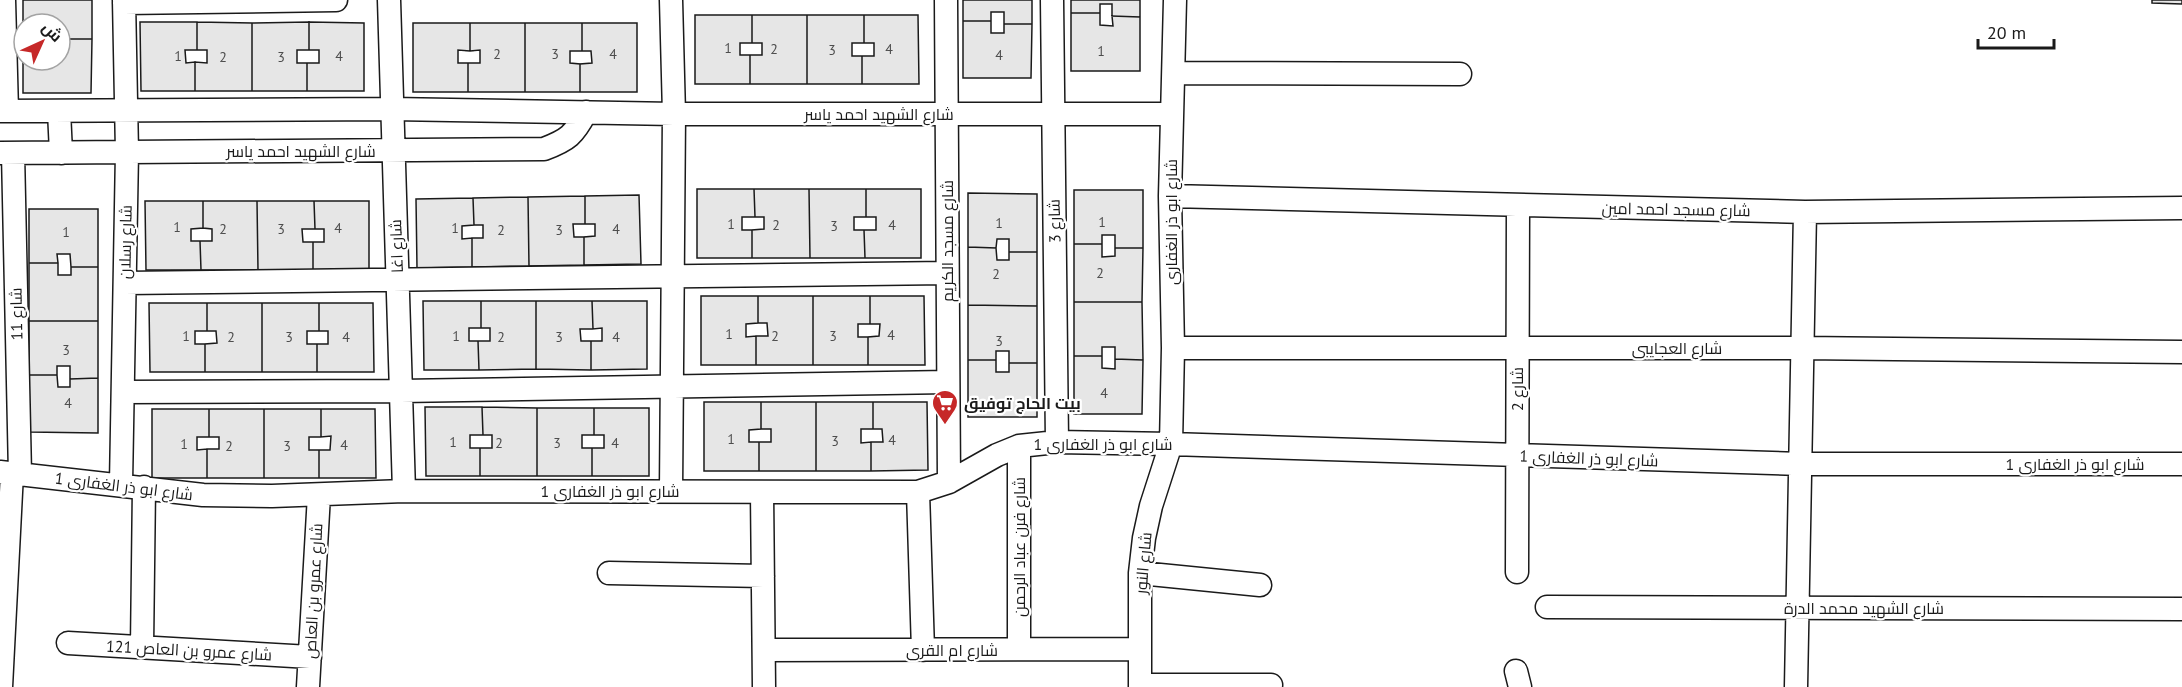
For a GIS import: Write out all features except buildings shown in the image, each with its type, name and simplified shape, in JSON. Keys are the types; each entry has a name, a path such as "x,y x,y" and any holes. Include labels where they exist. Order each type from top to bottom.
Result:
{"street":[{"path":"3,111 4,0"},
{"path":"124,1 336,0"},
{"name":"شارع اغا","path":"389,0 404,492"},
{"path":"671,0 674,114 671,491"},
{"name":"شارع مسجد الكريم","path":"946,0 949,482"},
{"name":"شارع 3","path":"1052,0 1057,442"},
{"name":"شارع ابو ذر الغفارى","path":"1171,444 1173,348 1170,196 1174,0"},
{"name":"شارع رسلان","path":"124,1 127,152 123,392 133,486 142,647"},
{"path":"1174,73 1460,74"},
{"name":"شارع الشهيد احمد ياسر","path":"3,111 392,109 674,114 1172,114"},
{"path":"59,111 61,153"},
{"name":"شارع الشهيد احمد ياسر","path":"6,153 544,149 564,142 578,127 585,112"},
{"name":"شارع 11","path":"1,687 11,473 6,153"},
{"name":"شارع مسجد احمد امين","path":"1170,196 1805,212 2182,208"},
{"name":"شارع 2","path":"1517,572 1518,206"},
{"path":"1796,687 1805,212"},
{"path":"125,283 947,273"},
{"name":"شارع العجايبى","path":"1173,348 1802,348 2182,352"},
{"path":"123,392 401,391 948,382"},
{"name":"شارع ابو ذر الغفارى 1","path":"11,473 203,495 404,492 918,492 949,482 996,454 1019,446 1057,442 1800,465 2182,464"},
{"name":"شارع النور","path":"1140,686 1140,573 1144,538 1150,506 1171,444"},
{"name":"شارع فرن عباد الرحمن","path":"1018,649 1019,446"},
{"path":"762,492 764,687"},
{"path":"918,492 923,650"},
{"name":"شارع عمرو بن العاص","path":"308,687 318,495"},
{"path":"609,573 763,576"},
{"path":"1140,573 1260,585"},
{"name":"شارع الشهيد محمد الدرة","path":"1547,607 2182,609"},
{"name":"شارع عمرو بن العاص 121","path":"68,643 310,657"},
{"name":"شارع ام القرى","path":"764,650 1140,649"},
{"path":"1140,686 1271,685"}],"place":[{"name":"بيت الحاج توفيق","path":"945,426"}]}
